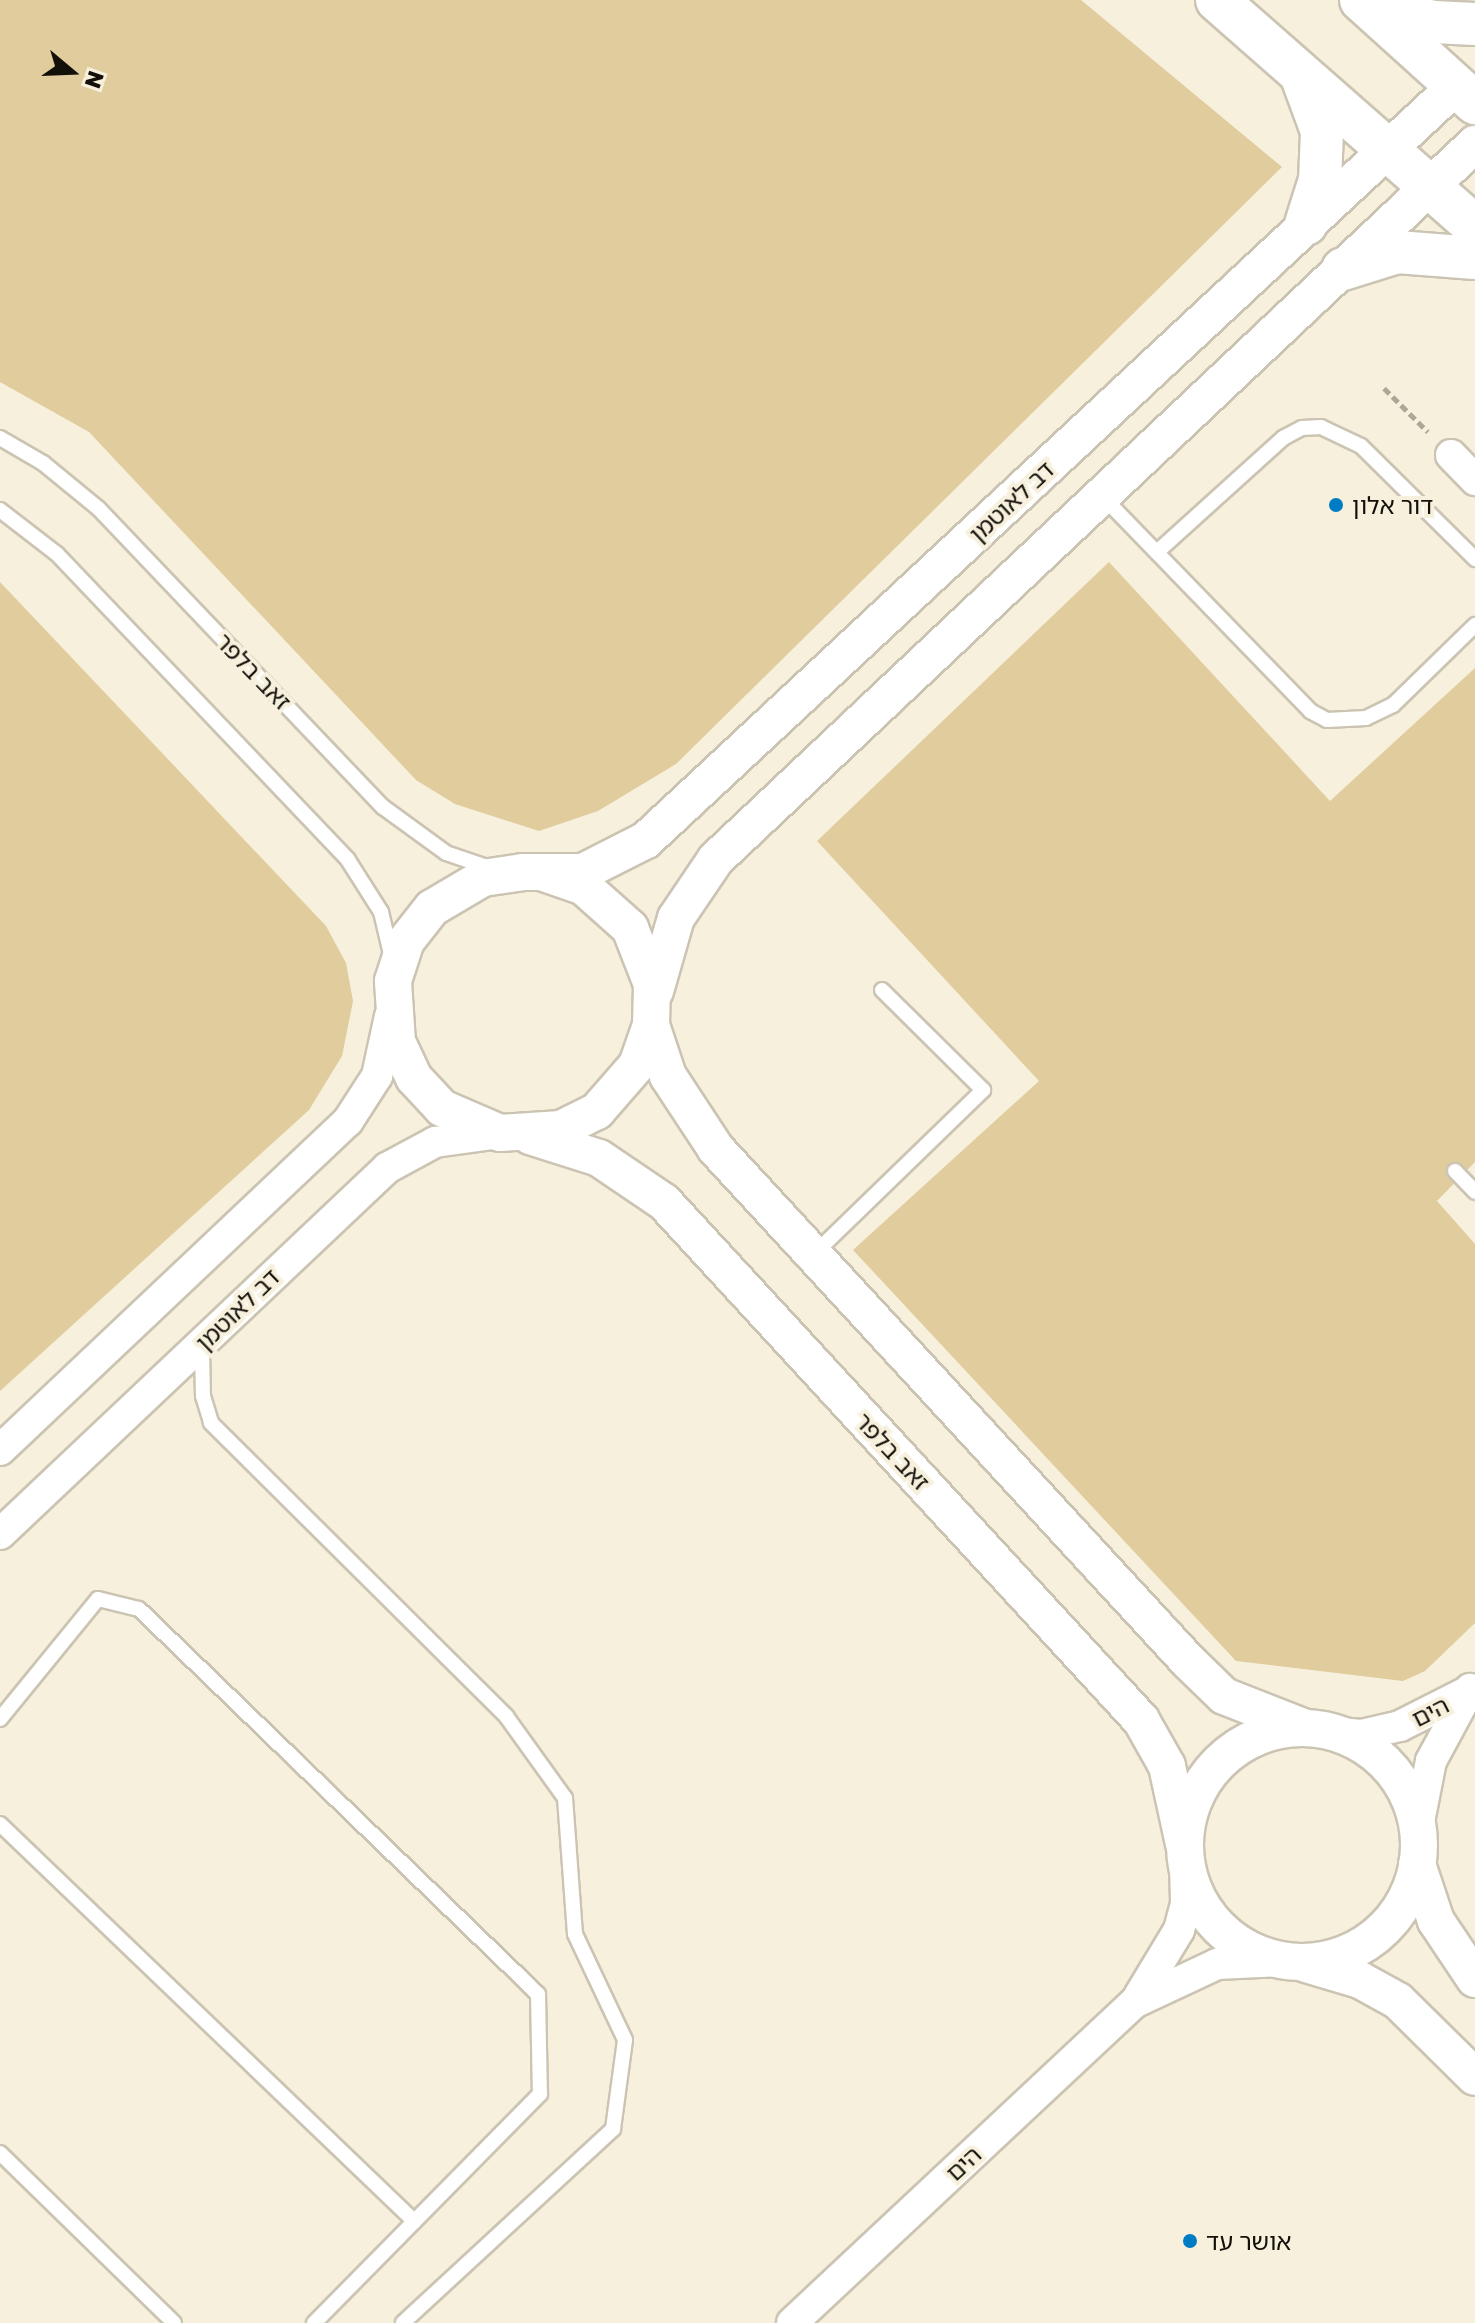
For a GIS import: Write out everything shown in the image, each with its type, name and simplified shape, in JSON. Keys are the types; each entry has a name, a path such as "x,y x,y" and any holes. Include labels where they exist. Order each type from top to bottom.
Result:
{"main road":[{"path":"1217,0 1475,227"},
{"path":"1363,2 1407,18 1475,24"},
{"path":"1363,2 1469,86"},
{"path":"1295,66 1318,110 1322,131 1320,180 1306,224"},
{"path":"1343,269 1397,252 1475,258"}],"street":[{"name":"דב לאוטמן","path":"534,872 597,868 657,831 1387,149 1469,86"},
{"path":"392,992 397,1042 427,1094 459,1119 510,1134 561,1129 612,1098 637,1065 652,1015 670,932 707,870 1475,144"},
{"path":"1451,455 1475,480"},
{"path":"0,1450 348,1121 382,1064 392,992 406,941 432,908 465,885 534,872 584,887 617,912 640,945 652,1015 668,1076 690,1115 813,1255 1224,1696 1303,1727 1340,1733 1387,1763 1407,1793 1418,1827 1417,1864 1405,1900 1383,1930 1336,1957 1291,1962"},
{"name":"דב לאוטמן","path":"0,1534 398,1159 447,1139 510,1134"},
{"name":"זאב בלפר","path":"510,1134 599,1158 664,1202 1141,1720 1167,1766 1185,1853"},
{"name":"הים","path":"1340,1733 1361,1735 1400,1726 1473,1687"},
{"name":"הים","path":"1418,1827 1431,1761 1473,1687"},
{"path":"1303,1727 1250,1739 1221,1759 1191,1806 1185,1853 1196,1896 1217,1926 1246,1948 1360,1980 1398,2001 1475,2077"},
{"name":"הים","path":"792,2323 1134,2003 1179,1930 1186,1903 1185,1853"},
{"path":"1417,1864 1436,1921 1475,1979"},
{"name":"הים","path":"1134,2003 1217,1964 1291,1962"}],"lane":[{"path":"1157,552 1283,438 1302,428 1321,427 1361,446 1475,559"},
{"name":"זאב בלפר","path":"0,438 43,463 99,509 412,832 474,865 534,872"},
{"path":"1102,495 1310,711 1327,720 1366,718 1393,705 1475,625"},
{"path":"0,510 57,554 348,860 381,912 392,992"},
{"path":"813,1255 983,1090 882,990"},
{"path":"1455,1171 1475,1192"},
{"path":"202,1342 203,1396 211,1423 506,1716 565,1798 575,1934 625,2040 613,2129 403,2323"},
{"path":"0,1719 98,1599 139,1609 538,1994 540,2094 314,2323"},
{"path":"0,1824 414,2221"},
{"path":"0,2153 174,2323"}],"path":[{"path":"1384,388 1451,455"}],"shaded area":[{"path":"0,0 1081,0 1282,167 676,764 598,811 539,831 455,804 416,780 89,432 0,382"},
{"path":"1109,562 1330,801 1475,668 1475,1162 1437,1201 1475,1244 1475,1623 1425,1671 1403,1681 1236,1661 853,1250 1039,1081 817,841"},
{"path":"0,582 326,926 346,963 353,1001 342,1056 309,1110 0,1391"}],"place":[{"name":"דור אלון","path":"1336,505"},
{"name":"אושר עד","path":"1190,2241"}]}
